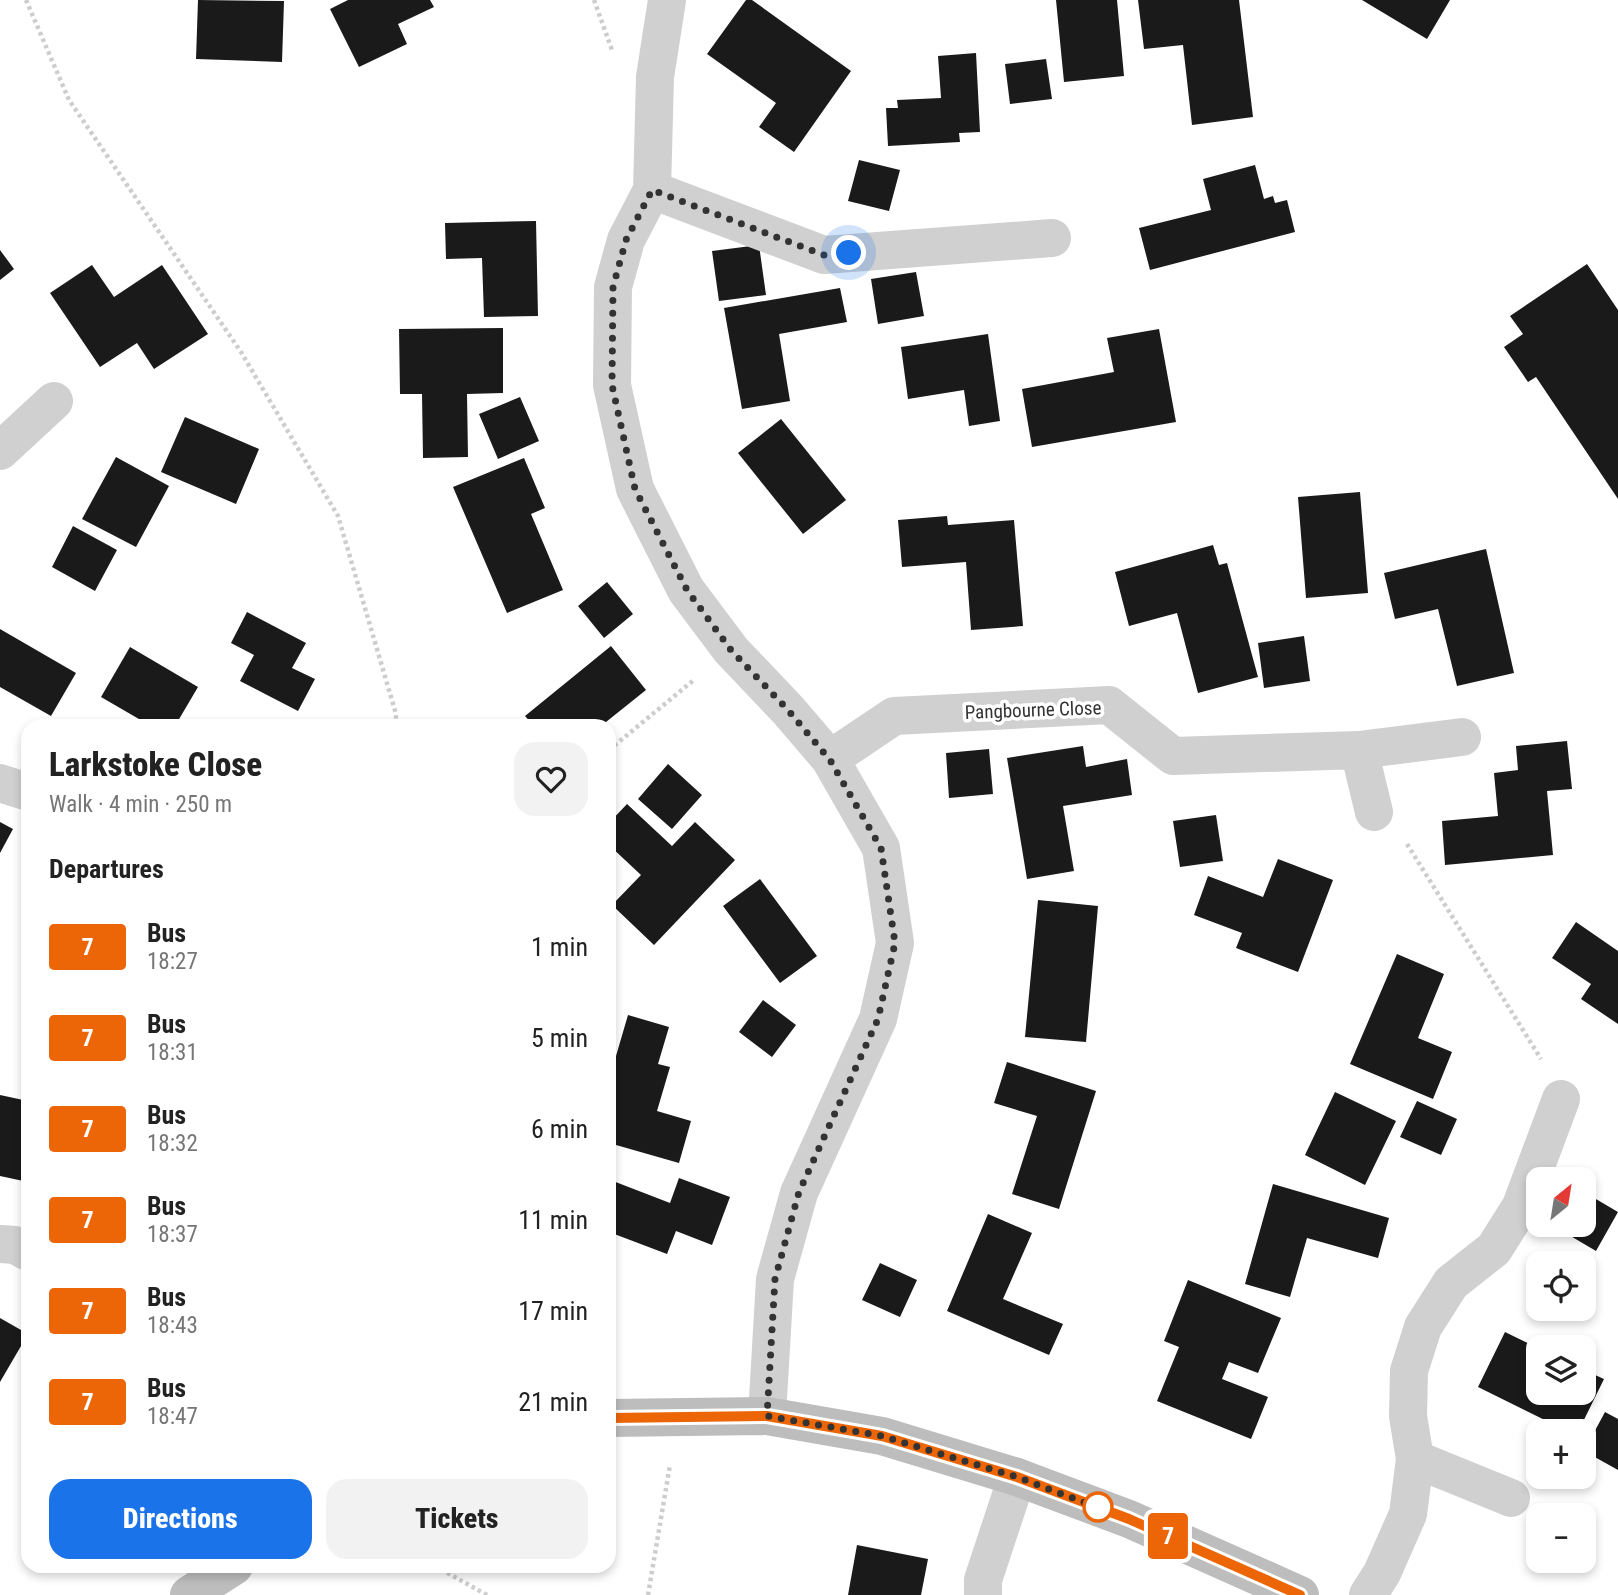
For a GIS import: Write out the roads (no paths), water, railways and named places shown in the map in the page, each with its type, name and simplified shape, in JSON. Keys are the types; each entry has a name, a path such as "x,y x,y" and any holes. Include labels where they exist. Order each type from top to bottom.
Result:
{"street":[{"path":"667,0 655,76 652,190 626,240 613,287 612,385 635,489 687,590 731,650 788,710 830,760 881,848 895,943 878,1019 799,1192 775,1279 767,1416"},
{"path":"652,190 824,255 1052,238"},
{"path":"0,451 54,401"},
{"name":"Pangbourne Close","path":"830,760 894,716 1109,705 1172,756 1359,750 1462,737"},
{"path":"1359,750 1374,812"},
{"path":"0,783 21,790"},
{"path":"1368,1595 1382,1573 1408,1514 1415,1459 1408,1416 1409,1371 1423,1326 1451,1283 1494,1249 1521,1206 1561,1100"},
{"path":"0,1244 21,1248"},
{"path":"616,1418 767,1416 882,1436 1017,1477 1129,1519 1300,1595"},
{"path":"1415,1459 1511,1499"},
{"path":"983,1595 983,1580 1017,1477"},
{"path":"189,1595 223,1573"}]}
